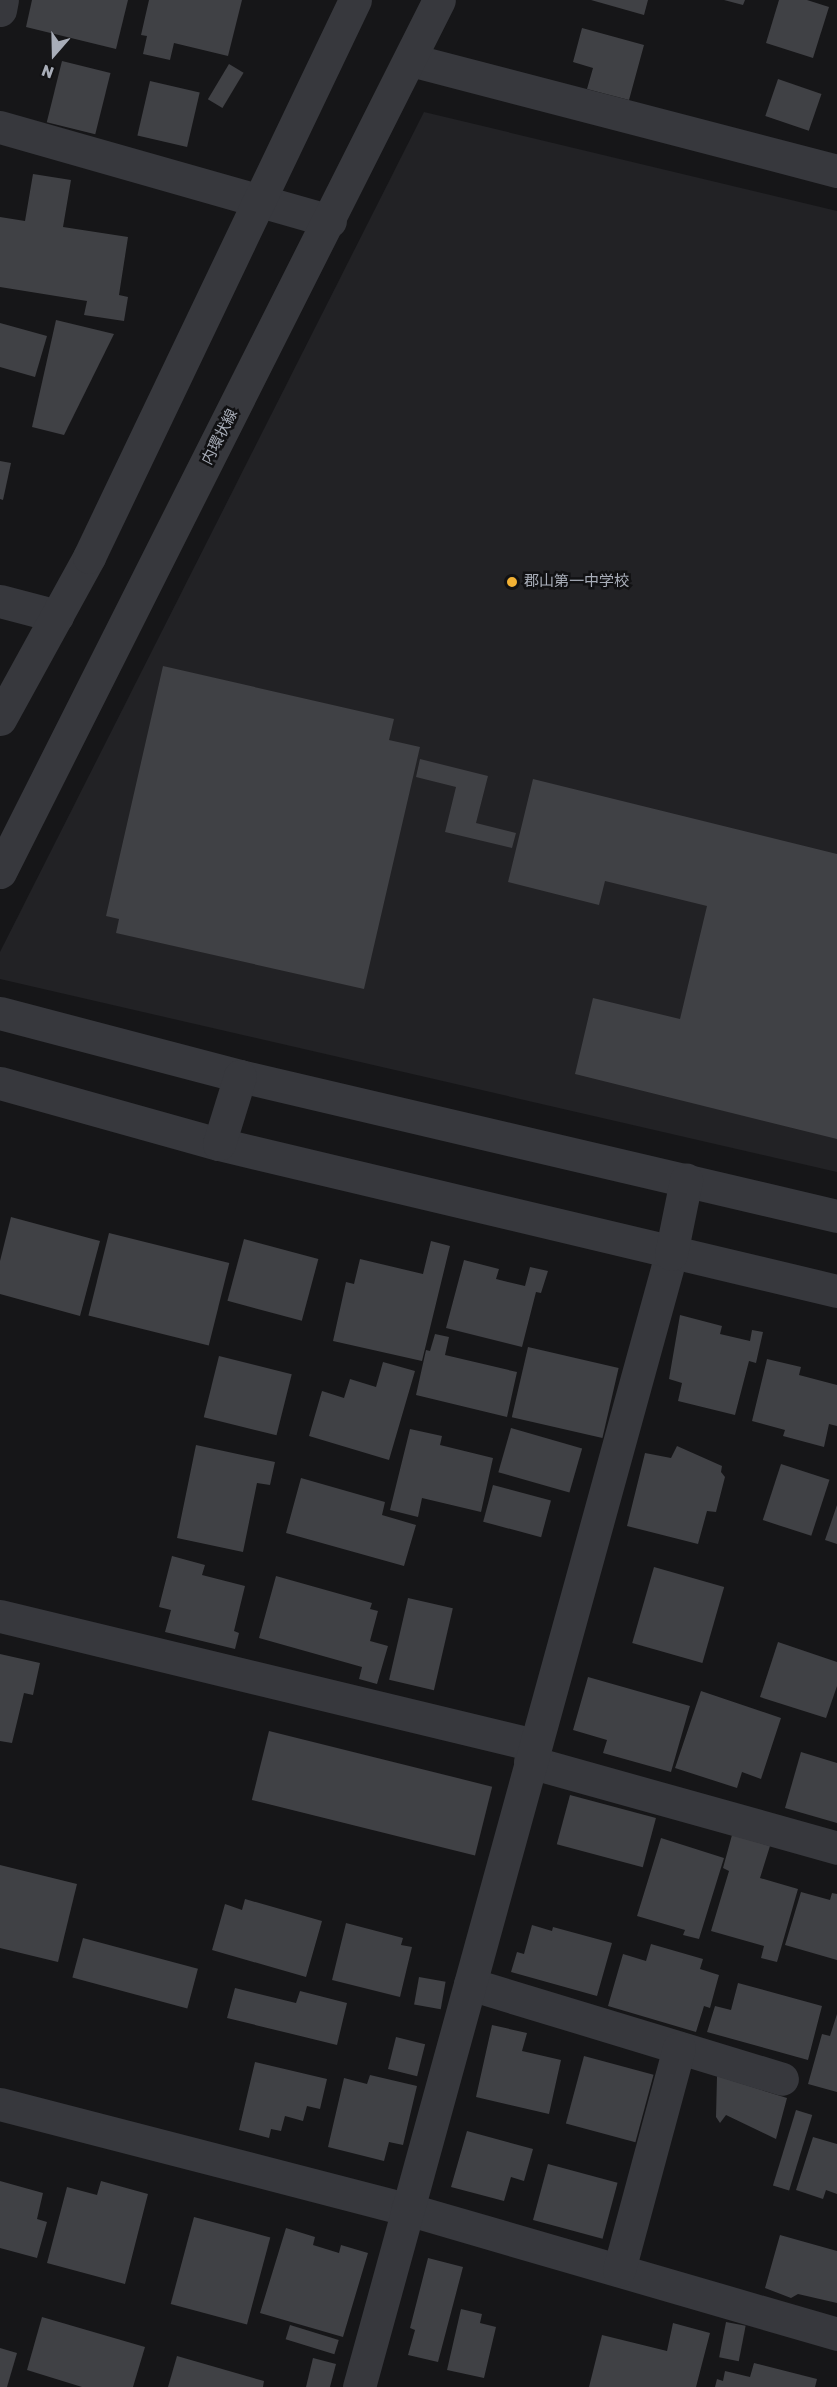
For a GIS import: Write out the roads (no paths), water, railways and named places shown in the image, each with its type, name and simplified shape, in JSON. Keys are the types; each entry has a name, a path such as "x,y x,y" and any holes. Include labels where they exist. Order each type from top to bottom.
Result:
{"street":[{"path":"0,10 2,0"},
{"path":"0,719 89,557 355,0"},
{"name":"内環状線","path":"0,872 330,221 439,0"},
{"path":"411,60 837,171"},
{"path":"0,127 330,221"},
{"path":"0,602 57,616"},
{"path":"0,1013 240,1076 837,1216"},
{"path":"219,1144 240,1076"},
{"path":"0,1083 219,1144 671,1254 837,1291"},
{"path":"359,2387 671,1254 686,1180"},
{"path":"0,1616 532,1753 837,1848"},
{"path":"470,1984 782,2079"},
{"path":"619,2271 679,2048"},
{"path":"0,2104 407,2209 837,2334"}],"place":[{"name":"郡山第一中学校","path":"512,582"}]}
